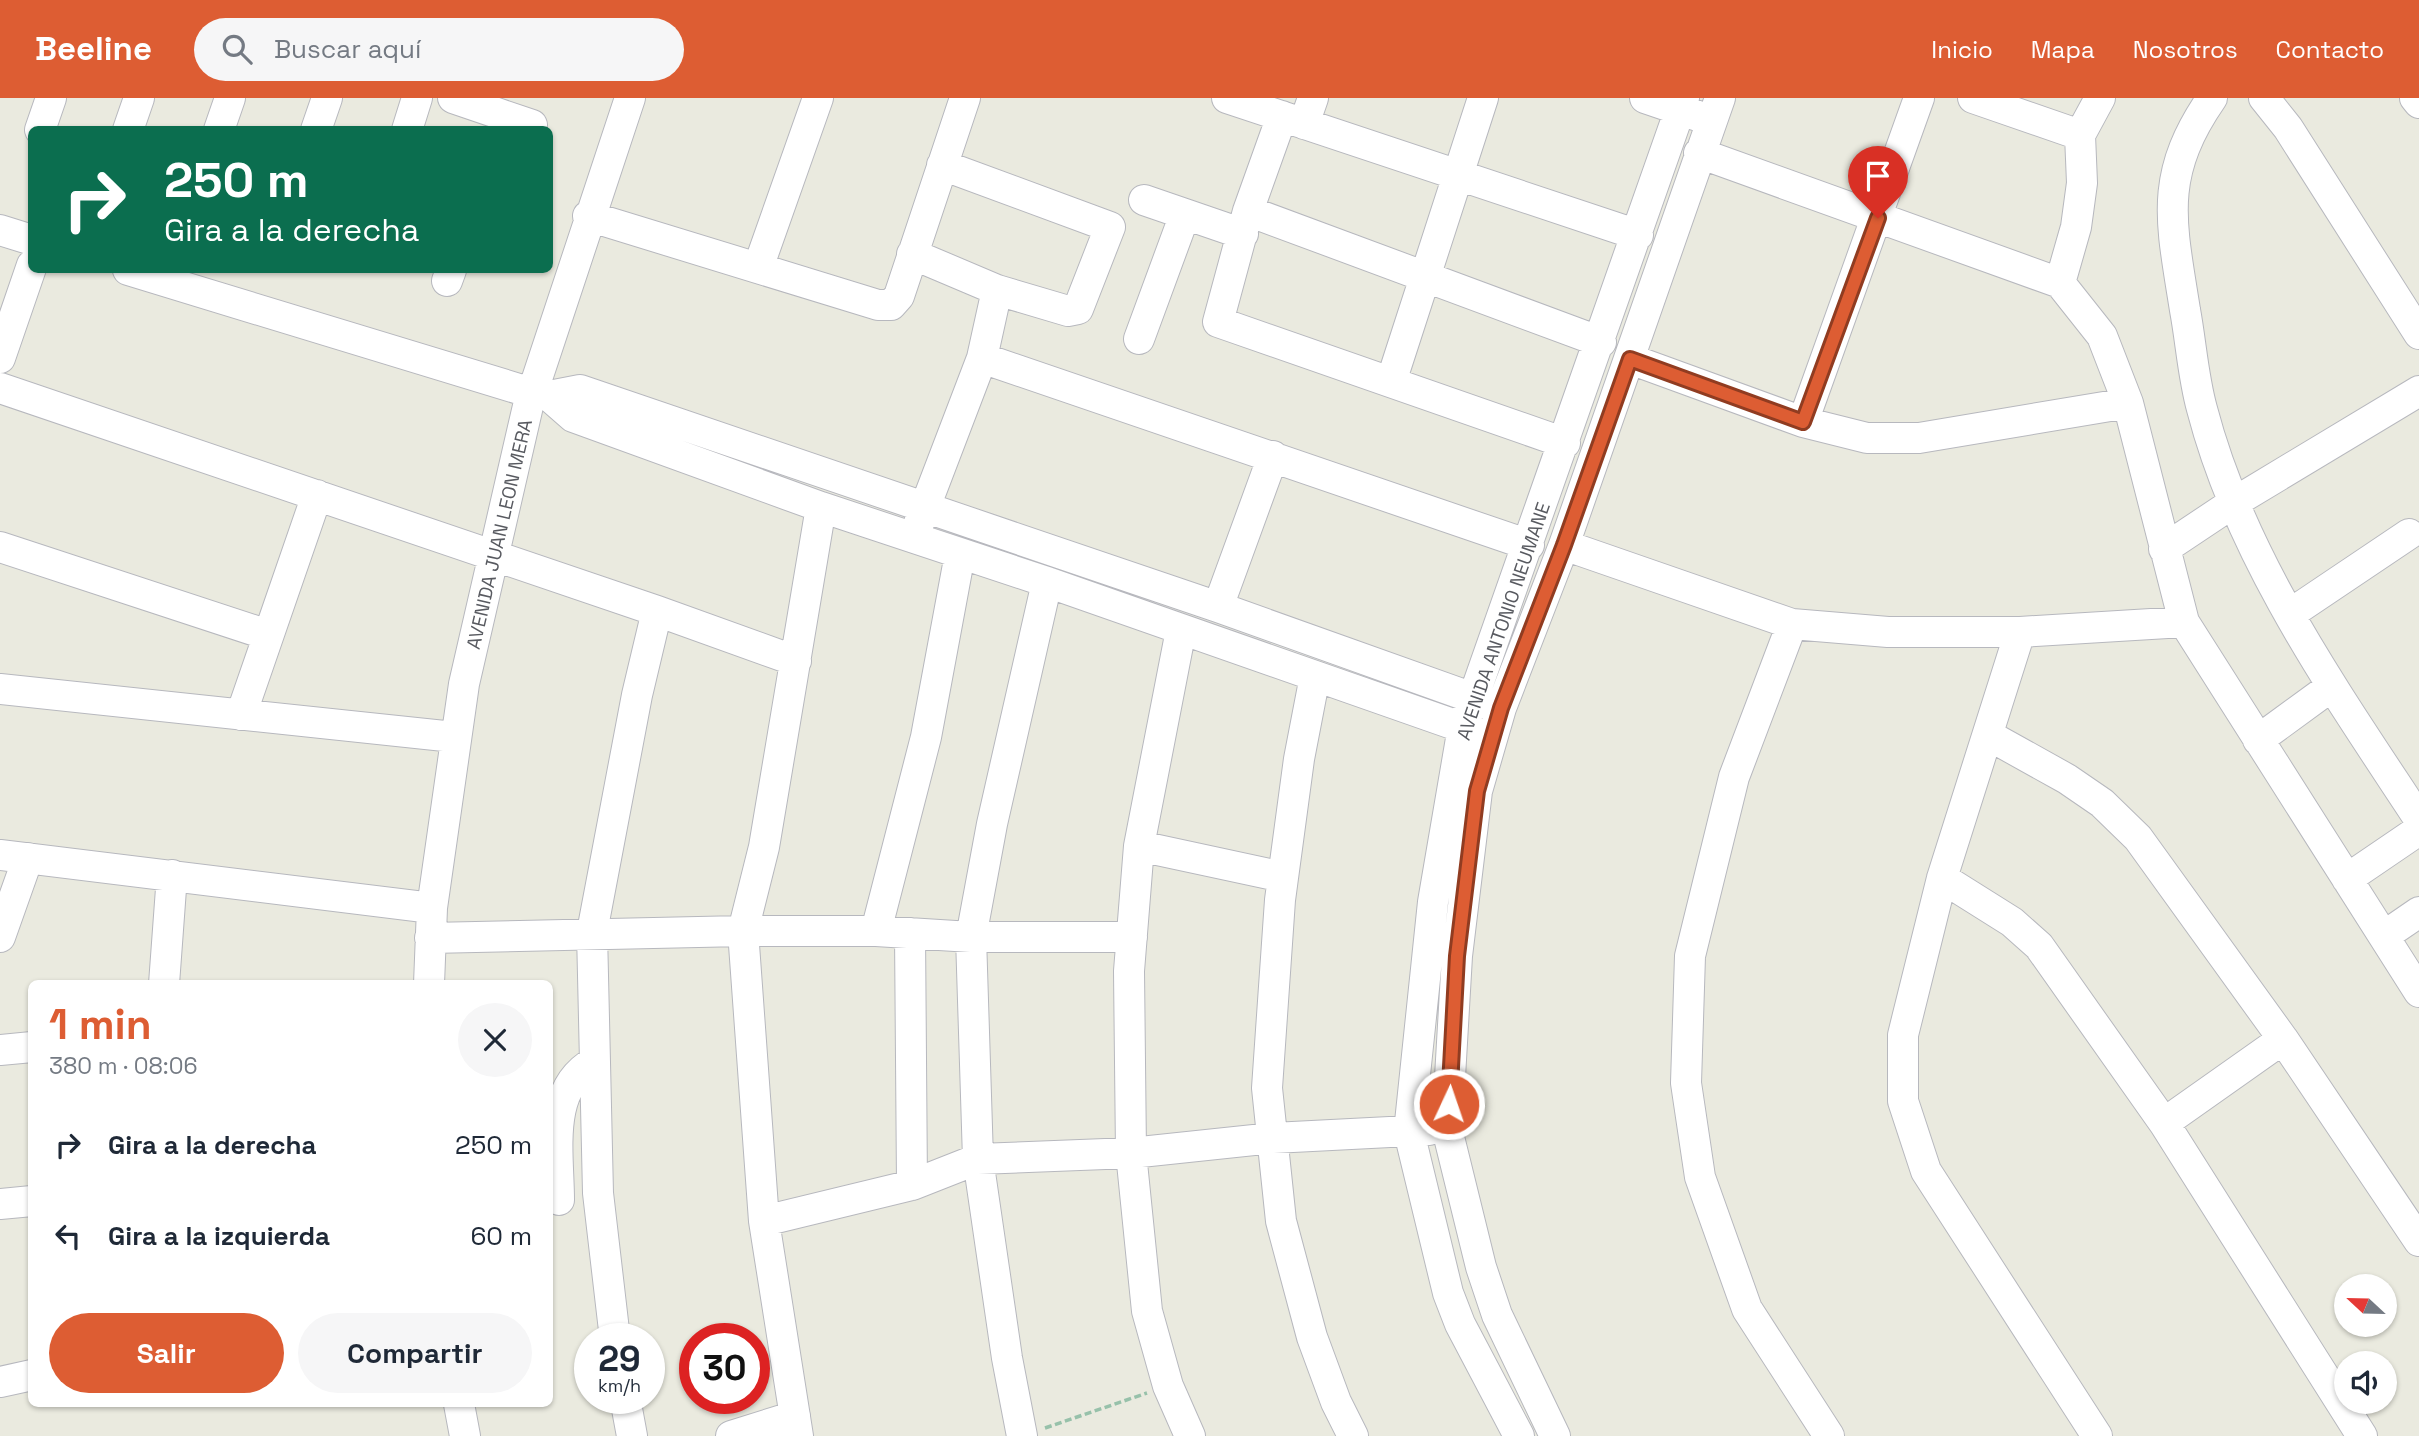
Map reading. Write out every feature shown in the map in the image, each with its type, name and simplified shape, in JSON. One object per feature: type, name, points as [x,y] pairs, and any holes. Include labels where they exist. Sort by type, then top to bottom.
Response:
[{"type":"street","points":[[41,126],[51,98]]},
{"type":"street","points":[[129,126],[139,98]]},
{"type":"street","points":[[220,126],[230,98]]},
{"type":"street","points":[[317,126],[327,98]]},
{"type":"street","points":[[408,126],[417,98]]},
{"type":"street","points":[[453,98],[532,125]]},
{"type":"street","name":"AVENIDA JUAN LEON MERA","points":[[429,980],[432,908],[454,737],[494,557],[588,216],[630,98]]},
{"type":"street","points":[[758,268],[818,98]]},
{"type":"street","points":[[588,216],[878,305],[891,305],[899,296],[964,98]]},
{"type":"street","points":[[1227,98],[1300,113],[1458,176],[1638,235]]},
{"type":"street","points":[[1391,382],[1483,98]]},
{"type":"street","points":[[1645,98],[1716,110]]},
{"type":"street","points":[[1803,422],[1919,98]]},
{"type":"street","points":[[1973,98],[2080,135]]},
{"type":"street","points":[[2060,282],[2076,227],[2082,183],[2080,135],[2100,98]]},
{"type":"street","points":[[2212,98],[2189,131],[2173,180],[2172,221],[2201,408],[2233,503],[2290,614],[2332,686],[2419,819]]},
{"type":"street","points":[[2264,98],[2288,128],[2419,334]]},
{"type":"street","points":[[2415,98],[2419,103]]},
{"type":"street","name":"AVENIDA ANTONIO NEUMANE","points":[[1519,1436],[1452,1303],[1409,1132],[1433,902],[1479,712],[1529,545],[1683,104]]},
{"type":"street","name":"AVENIDA ANTONIO NEUMANE","points":[[1479,712],[1564,545],[1716,110]]},
{"type":"street","points":[[1300,113],[1246,223],[1218,322],[1565,443]]},
{"type":"street","points":[[1699,153],[2060,282],[2102,336],[2128,403],[2184,622],[2419,992]]},
{"type":"street","points":[[912,254],[997,290],[1068,311],[1078,309],[1110,227],[942,164]]},
{"type":"street","points":[[1144,200],[1185,214],[1246,223],[1426,275],[1601,342]]},
{"type":"street","points":[[1139,338],[1185,214]]},
{"type":"street","points":[[0,230],[28,239]]},
{"type":"street","points":[[0,358],[29,273]]},
{"type":"street","points":[[138,273],[541,394],[573,417],[821,507],[1047,582],[1315,676],[1479,712]]},
{"type":"street","points":[[913,537],[982,358],[997,290]]},
{"type":"street","points":[[982,358],[1529,545]]},
{"type":"street","points":[[1630,359],[1803,422],[1867,438],[1919,438],[2128,403]]},
{"type":"street","points":[[0,388],[657,611],[796,661]]},
{"type":"street","points":[[541,394],[580,390],[925,506],[1218,607],[1479,712]]},
{"type":"street","points":[[2164,549],[2233,503],[2419,391]]},
{"type":"street","points":[[1218,607],[1273,456]]},
{"type":"street","points":[[241,715],[317,495]]},
{"type":"street","points":[[731,1436],[796,1426],[764,1221],[743,931],[764,847],[821,507]]},
{"type":"street","points":[[2290,614],[2416,537]]},
{"type":"street","points":[[1564,545],[1792,624],[1888,632],[2020,632],[2184,622]]},
{"type":"street","points":[[0,547],[268,635]]},
{"type":"street","points":[[876,931],[926,737],[960,554]]},
{"type":"street","points":[[1029,1434],[1007,1359],[978,1159],[971,937],[992,824],[1047,582]]},
{"type":"street","points":[[613,1323],[598,1193],[592,932],[637,695],[657,611]]},
{"type":"street","points":[[1792,624],[1734,777],[1689,956],[1686,1083],[1700,1177],[1746,1309],[1829,1436]]},
{"type":"street","points":[[1181,630],[1139,846],[1129,971],[1131,1153],[1147,1311],[1168,1386],[1190,1436]]},
{"type":"street","points":[[2020,632],[1942,878],[1903,1035],[1903,1101],[1926,1171],[2097,1436]]},
{"type":"street","points":[[1315,676],[1299,759],[1283,877],[1267,1088],[1281,1221],[1312,1337],[1336,1402],[1353,1436]]},
{"type":"street","points":[[2258,740],[2332,686]]},
{"type":"street","points":[[0,689],[454,737]]},
{"type":"street","name":"AVENIDA ANTONIO NEUMANE","points":[[1479,712],[1491,737],[1477,791],[1457,956],[1447,1129],[1481,1267],[1497,1315],[1555,1436]]},
{"type":"street","points":[[1988,735],[2093,797],[2138,838],[2283,1039],[2419,1241]]},
{"type":"street","points":[[2347,879],[2419,830]]},
{"type":"street","points":[[1139,846],[1283,877]]},
{"type":"street","points":[[0,937],[14,857],[432,908]]},
{"type":"street","points":[[164,980],[172,875]]},
{"type":"street","points":[[1942,878],[2012,922],[2039,946],[2164,1123],[2362,1436]]},
{"type":"street","points":[[2384,936],[2419,912]]},
{"type":"street","points":[[430,938],[592,932],[743,931],[876,931],[971,937],[1132,937]]},
{"type":"street","points":[[910,933],[912,1185]]},
{"type":"street","points":[[2164,1123],[2283,1039]]},
{"type":"street","points":[[0,1049],[28,1047]]},
{"type":"street","points":[[594,1062],[577,1072],[562,1101],[554,1201],[598,1193]]},
{"type":"street","points":[[764,1221],[912,1185],[978,1159],[1131,1153],[1273,1138],[1447,1129]]},
{"type":"street","points":[[0,1204],[28,1201]]},
{"type":"street","points":[[0,1382],[28,1376]]},
{"type":"street","points":[[460,1407],[465,1436]]},
{"type":"street","points":[[628,1414],[632,1436]]},
{"type":"path","points":[[1029,1434],[1168,1386]]},
{"type":"route","points":[[1449,1104],[1457,956],[1477,791],[1501,708],[1564,545],[1630,359],[1803,422],[1878,218]]}]
